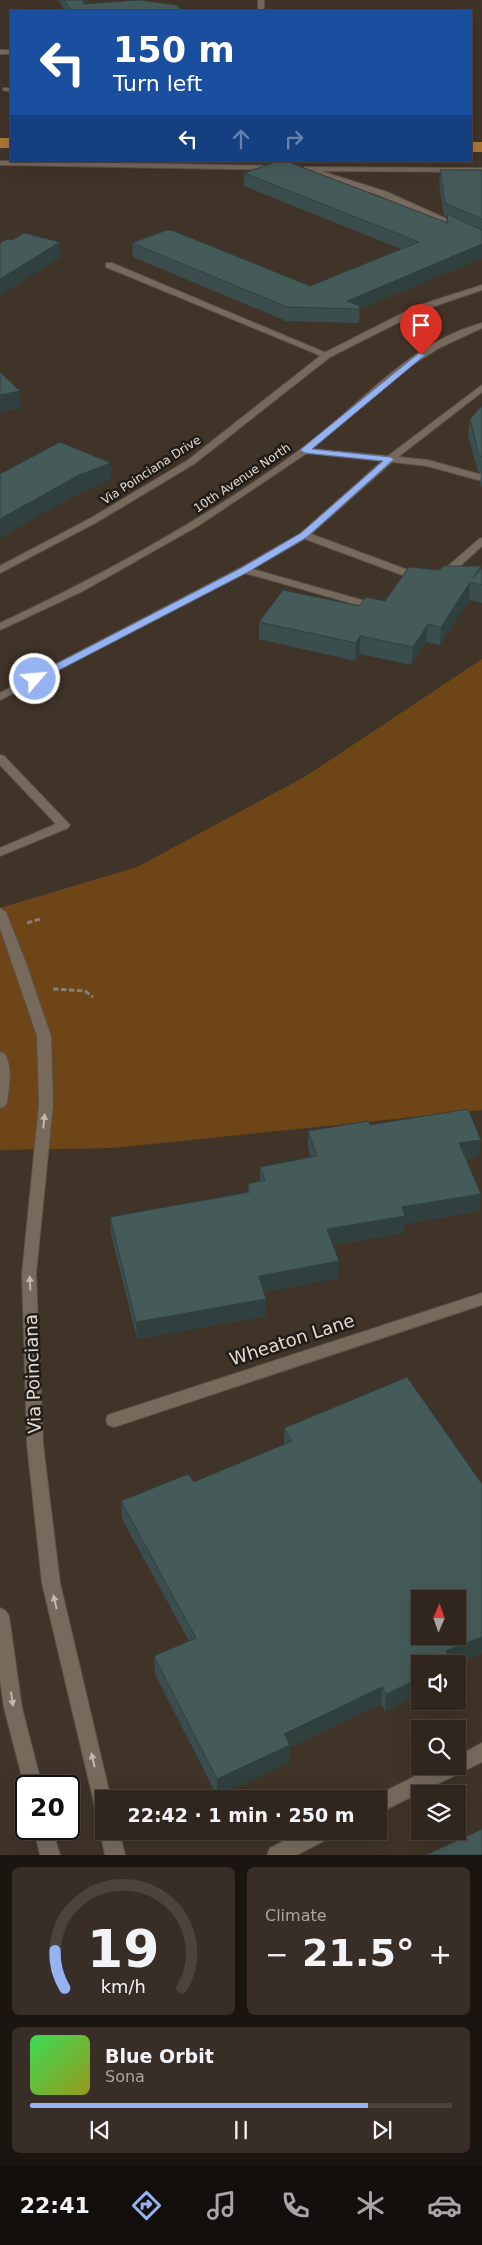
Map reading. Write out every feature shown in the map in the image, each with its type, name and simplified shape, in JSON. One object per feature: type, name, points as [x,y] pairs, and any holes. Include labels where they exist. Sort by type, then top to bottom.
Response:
[{"type":"street","points":[[0,164],[287,168]]},
{"type":"street","points":[[297,168],[482,170]]},
{"type":"street","points":[[306,169],[384,194],[475,235],[482,240]]},
{"type":"street","points":[[109,265],[327,355]]},
{"type":"street","name":"Via Poinciana Drive","points":[[0,570],[94,520],[191,462],[327,355],[420,308],[482,287]]},
{"type":"street","name":"10th Avenue North","points":[[0,627],[78,590],[200,522],[305,450],[421,355],[451,338],[482,325]]},
{"type":"street","points":[[0,697],[244,570],[304,535],[390,459],[482,388]]},
{"type":"street","points":[[305,450],[428,463],[482,478]]},
{"type":"street","points":[[304,535],[430,582],[482,541]]},
{"type":"street","points":[[244,570],[365,604]]},
{"type":"street","points":[[0,758],[64,825],[0,852]]},
{"type":"street","name":"Via Poinciana","points":[[0,912],[5,941],[44,1036],[46,1105],[29,1274],[35,1444],[51,1583],[100,1790]]},
{"type":"street","points":[[0,1057],[3,1076],[0,1103]]},
{"type":"street","name":"Wheaton Lane","points":[[114,1420],[482,1299]]},
{"type":"street","points":[[0,1616],[13,1708],[30,1775]]},
{"type":"street","points":[[466,1760],[482,1752]]},
{"type":"street","points":[[387,1800],[436,1775]]},
{"type":"street","points":[[46,1840],[50,1855]]},
{"type":"street","points":[[111,1840],[115,1855]]},
{"type":"street","points":[[276,1855],[306,1840]]},
{"type":"shaded area","points":[[482,659],[482,1110],[114,1148],[0,1150],[0,908],[137,867],[306,776]]},
{"type":"building","points":[[64,0],[84,0],[83,4],[139,0],[177,5],[181,10],[70,10]]},
{"type":"building","points":[[276,162],[289,162],[448,223],[447,214],[482,230],[482,244],[347,301],[360,306],[359,309],[287,307],[132,243],[167,230],[174,231],[310,286],[419,242],[244,173]]},
{"type":"building","points":[[440,170],[482,170],[482,220],[445,203]]},
{"type":"building","points":[[24,233],[60,242],[0,279],[0,243],[7,239],[12,240]]},
{"type":"building","points":[[0,372],[20,391],[0,395]]},
{"type":"building","points":[[482,406],[482,457],[479,455],[470,419]]},
{"type":"building","points":[[60,442],[111,463],[79,475],[0,519],[0,474]]},
{"type":"building","points":[[444,566],[481,566],[473,578],[482,568],[482,585],[470,582],[441,627],[428,624],[413,647],[360,636],[356,643],[259,622],[283,590],[359,606],[366,597],[385,601],[409,567],[439,570]]},
{"type":"building","points":[[468,1109],[481,1140],[459,1143],[481,1194],[402,1207],[405,1216],[327,1229],[339,1261],[259,1276],[266,1299],[136,1322],[110,1217],[250,1192],[248,1184],[265,1180],[260,1167],[317,1156],[308,1131],[368,1121],[370,1125]]},
{"type":"building","points":[[407,1377],[482,1484],[482,1637],[466,1643],[466,1590],[411,1590],[411,1645],[461,1645],[446,1651],[449,1655],[411,1655],[411,1682],[386,1694],[382,1687],[284,1734],[290,1745],[217,1779],[154,1656],[196,1638],[121,1501],[188,1474],[194,1482],[292,1441],[284,1428]]},
{"type":"building","points":[[482,1829],[482,1855],[426,1855],[458,1840],[466,1840],[466,1836]]},
{"type":"waterway","points":[[0,143],[10,143]]},
{"type":"waterway","points":[[472,147],[482,147]]},
{"type":"route","points":[[35,679],[244,570],[304,535],[390,459],[305,450],[421,355]]}]
